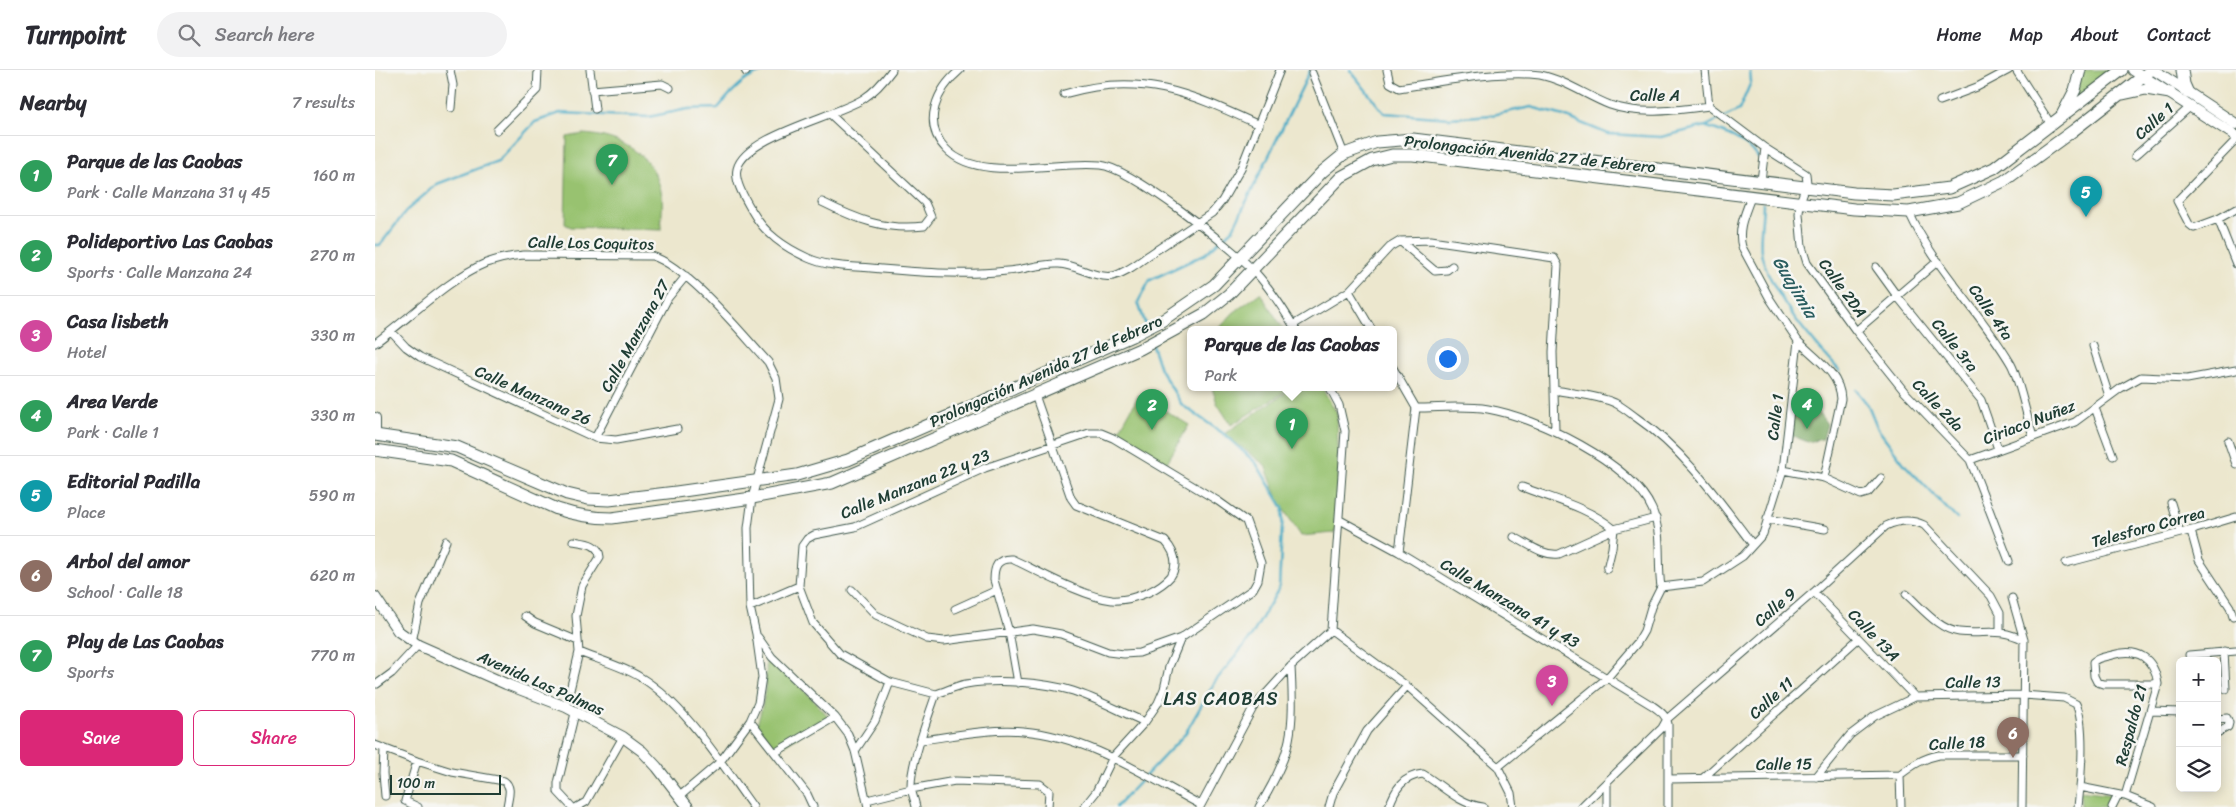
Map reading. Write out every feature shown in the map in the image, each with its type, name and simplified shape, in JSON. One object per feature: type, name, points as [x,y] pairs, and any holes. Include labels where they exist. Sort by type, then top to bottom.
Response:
[{"type":"main road","points":[[2056,123],[2075,90],[2080,70]]},
{"type":"main road","name":"Prolongación Avenida 27 de Febrero","points":[[375,433],[457,447],[567,494],[588,499],[609,500],[756,482],[797,475],[847,460],[1132,336],[1163,320],[1214,285],[1241,259],[1322,172],[1344,154],[1377,142],[1413,139],[1854,193],[1893,195],[1949,188],[1994,168],[2056,123],[2122,70]]},
{"type":"main road","points":[[2182,70],[2184,84],[2188,93]]},
{"type":"main road","name":"Prolongación Avenida 27 de Febrero","points":[[375,450],[451,461],[557,509],[589,517],[612,518],[752,498],[832,483],[1140,349],[1203,314],[1229,294],[1341,177],[1372,160],[1392,155],[1413,154],[1853,209],[1909,212],[1958,203],[2004,181],[2113,99],[2145,72]]},
{"type":"main road","points":[[2113,99],[2135,90],[2147,89],[2170,93]]},
{"type":"street","points":[[451,70],[453,85],[451,108]]},
{"type":"street","points":[[497,130],[537,90],[538,70]]},
{"type":"street","points":[[590,70],[595,109]]},
{"type":"street","points":[[892,70],[863,99],[778,134],[755,146],[742,158],[737,170],[738,181],[759,224],[775,241],[809,258],[833,265],[915,272],[1007,271],[1059,264],[1105,277],[1127,270],[1211,213],[1222,201],[1241,168],[1280,70]]},
{"type":"street","points":[[960,70],[949,79],[938,94],[933,113],[936,131],[946,149],[961,159],[979,166],[998,168],[1101,164],[1127,174],[1197,223],[1241,259],[1267,286],[1293,326]]},
{"type":"street","name":"Calle A","points":[[1387,70],[1390,83],[1399,88],[1524,72],[1572,87],[1610,105],[1625,109],[1640,111],[1709,106]]},
{"type":"street","points":[[1705,70],[1709,106],[1765,148],[1806,174],[1806,187],[1800,202]]},
{"type":"street","points":[[1940,101],[1977,88],[2009,70]]},
{"type":"street","points":[[2016,70],[2056,123]]},
{"type":"street","points":[[2145,72],[2188,93],[2236,124]]},
{"type":"street","points":[[2145,72],[2170,93],[2236,136]]},
{"type":"street","points":[[1312,73],[1344,154]]},
{"type":"street","points":[[592,90],[662,84],[670,88]]},
{"type":"street","points":[[1064,94],[1102,84],[1150,85],[1191,96],[1259,125]]},
{"type":"street","name":"Calle 1","points":[[2135,156],[2191,106]]},
{"type":"street","points":[[822,202],[856,219],[873,224],[924,226],[931,217],[925,204],[830,114]]},
{"type":"street","points":[[2236,140],[2177,201],[2192,228],[2218,219],[2236,209]]},
{"type":"street","points":[[1761,181],[1765,148]]},
{"type":"street","points":[[1751,197],[1741,228],[1740,238],[1742,247],[1769,299],[1798,341],[1831,372],[1840,388],[1841,399],[1824,478]]},
{"type":"street","name":"Calle 2DA","points":[[1800,202],[1799,214],[1802,248],[1807,264],[1856,331]]},
{"type":"street","name":"Calle 4ta","points":[[1909,212],[1938,262],[2012,365],[2033,437]]},
{"type":"street","points":[[2218,219],[2236,264]]},
{"type":"street","points":[[1296,326],[1349,291],[1390,247],[1400,241],[1431,240],[1553,258],[1558,266],[1553,352],[1555,430]]},
{"type":"street","points":[[1400,241],[1435,271],[1447,270],[1452,266]]},
{"type":"street","name":"Calle Los Coquitos","points":[[375,343],[454,282],[485,264],[508,257],[524,255],[652,256],[665,260],[686,276],[768,362],[776,378],[779,399],[752,498],[748,528],[750,607],[762,677],[758,703],[750,721],[720,762],[680,796]]},
{"type":"street","points":[[1856,331],[1938,262]]},
{"type":"street","name":"Calle 3ra","points":[[1876,267],[1981,400],[1987,413],[1997,449]]},
{"type":"street","name":"Calle Manzana 27","points":[[595,438],[668,298],[686,276]]},
{"type":"street","points":[[1349,291],[1370,326]]},
{"type":"street","name":"Calle Manzana 26","points":[[391,331],[406,347],[421,357],[595,438],[616,440],[677,428]]},
{"type":"street","name":"Calle 2da","points":[[1856,331],[1904,391],[1970,460],[2009,561]]},
{"type":"street","name":"Calle 1","points":[[1661,588],[1703,582],[1743,556],[1763,534],[1783,470],[1798,341]]},
{"type":"street","points":[[2093,346],[2109,396]]},
{"type":"street","name":"Ciriaco Nuñez","points":[[1970,460],[2075,422],[2109,396],[2141,377],[2187,379],[2236,370]]},
{"type":"street","points":[[1397,375],[1416,408],[1399,552]]},
{"type":"street","points":[[1555,390],[1603,399],[1617,404],[1654,430],[1678,452],[1717,496],[1753,545]]},
{"type":"street","points":[[921,740],[986,731],[1023,731],[1058,738],[1113,757],[1201,806],[1253,708],[1291,666],[1331,630],[1345,430],[1339,405],[1331,391]]},
{"type":"street","points":[[1018,683],[1009,632],[994,572],[998,562],[1005,558],[1012,559],[1096,596],[1113,600],[1134,598],[1158,587],[1171,575],[1175,563],[1173,550],[1165,541],[1076,505],[1052,446],[1035,396]]},
{"type":"street","points":[[1416,408],[1488,409],[1555,430],[1627,477],[1644,496],[1656,518],[1659,531],[1658,566],[1661,588],[1651,607],[1640,637],[1607,678],[1498,767]]},
{"type":"street","points":[[2095,408],[2113,456]]},
{"type":"street","points":[[375,418],[375,433]]},
{"type":"street","name":"Calle Manzana 22 y 23","points":[[799,586],[803,546],[807,539],[814,535],[855,527],[985,468],[1089,433],[1101,433],[1113,438],[1218,501],[1246,521],[1261,563],[1258,580],[1253,589],[1181,638],[1139,653],[1124,654],[1108,652],[1061,634],[1033,629],[944,641],[927,639],[875,615],[852,590]]},
{"type":"street","points":[[2228,441],[2236,464]]},
{"type":"street","points":[[1783,470],[1824,478],[1861,496],[1868,493],[1881,478]]},
{"type":"street","points":[[1521,487],[1584,510],[1601,518],[1614,529]]},
{"type":"street","points":[[2171,503],[2180,533]]},
{"type":"street","name":"Telesforo Correa","points":[[2066,563],[2191,531],[2236,517]]},
{"type":"street","points":[[1514,537],[1553,555],[1614,529],[1656,518]]},
{"type":"street","points":[[1767,519],[1825,529]]},
{"type":"street","name":"Calle Manzana 41 y 43","points":[[1340,520],[1399,552],[1653,706],[1667,718]]},
{"type":"street","name":"Calle 9","points":[[1581,807],[1662,728],[1667,718],[1814,592],[1886,526],[1894,522],[1914,520],[1923,525],[1993,600],[2000,613],[2000,631]]},
{"type":"street","points":[[1607,569],[1613,548],[1614,529]]},
{"type":"street","points":[[2191,531],[2199,560],[2230,607],[2233,617]]},
{"type":"street","points":[[377,684],[392,673],[415,643],[420,604],[446,541]]},
{"type":"street","points":[[572,807],[558,792],[558,783],[579,652],[576,616],[582,586],[599,556],[599,551],[595,546],[573,541]]},
{"type":"street","points":[[750,607],[799,586],[813,623],[839,654],[890,682],[936,694],[964,684],[1018,683],[1059,688],[1075,692],[1145,722]]},
{"type":"street","points":[[955,609],[997,590]]},
{"type":"street","name":"Calle 13A","points":[[1814,592],[1915,697]]},
{"type":"street","points":[[1906,594],[1942,626],[1950,630],[1958,632],[2000,631],[2011,633],[2024,640]]},
{"type":"street","name":"Avenida Las Palmas","points":[[375,597],[397,631],[415,643],[506,684],[570,710],[623,737],[642,751],[688,807]]},
{"type":"street","points":[[2012,598],[2024,640],[2025,696],[2022,807]]},
{"type":"street","points":[[525,616],[535,623],[578,641]]},
{"type":"street","points":[[1331,630],[1407,686],[1498,767],[1511,792],[1513,807]]},
{"type":"street","points":[[756,634],[773,657],[835,717],[848,734],[855,751],[867,804],[911,789],[955,782],[1040,784],[1049,791],[1048,807]]},
{"type":"street","points":[[1084,807],[1096,792],[1113,757],[1145,722],[1158,702],[1181,638]]},
{"type":"street","name":"Calle 11","points":[[1703,778],[1858,639]]},
{"type":"street","points":[[2224,651],[2226,689]]},
{"type":"street","points":[[2189,655],[2236,651]]},
{"type":"street","points":[[579,652],[639,677],[662,692],[713,749],[720,762],[753,807]]},
{"type":"street","name":"Respaldo 21","points":[[2112,807],[2122,795],[2151,711],[2158,684],[2157,674],[2146,658],[2139,654],[2123,652],[2097,659],[2093,662],[2094,676],[2097,682],[2103,684],[2158,684]]},
{"type":"street","points":[[1259,807],[1275,781],[1289,739],[1292,698],[1291,666]]},
{"type":"street","points":[[855,751],[875,721],[890,682]]},
{"type":"street","points":[[1329,807],[1333,793],[1367,731],[1407,686]]},
{"type":"street","points":[[916,807],[911,789],[921,740],[936,694]]},
{"type":"street","name":"Calle 13","points":[[1816,777],[1850,736],[1875,716],[1915,697],[2025,696],[2064,698],[2076,704],[2081,718],[2078,807]]},
{"type":"street","points":[[2151,711],[2176,712]]},
{"type":"street","points":[[776,752],[835,717]]},
{"type":"street","points":[[1667,718],[1668,807]]},
{"type":"street","points":[[2221,719],[2227,718],[2229,723],[2228,727],[2221,731]]},
{"type":"street","points":[[750,721],[807,794],[813,807]]},
{"type":"street","points":[[577,807],[586,802],[623,737]]},
{"type":"street","points":[[375,745],[452,772],[504,781],[510,790],[507,807]]},
{"type":"street","points":[[385,750],[385,796]]},
{"type":"street","name":"Calle 18","points":[[1900,775],[1916,762],[1926,757],[1939,755],[2023,755]]},
{"type":"street","points":[[417,761],[405,801],[418,807]]},
{"type":"street","points":[[1389,807],[1403,780],[1411,775],[1423,774],[1455,798],[1471,806],[1483,807]]},
{"type":"street","points":[[1900,775],[1901,807]]},
{"type":"street","name":"Calle 15","points":[[1669,779],[1900,775]]},
{"type":"street","points":[[1607,782],[1607,807]]},
{"type":"street","points":[[2080,787],[2122,795],[2153,807]]},
{"type":"green space","points":[[2082,70],[2115,70],[2069,107]]},
{"type":"green space","points":[[583,134],[609,138],[621,143],[632,149],[651,166],[657,178],[662,196],[661,230],[571,227],[565,224],[567,137]]},
{"type":"green space","points":[[1260,293],[1281,326],[1222,326],[1233,313]]},
{"type":"green space","points":[[1213,391],[1286,391],[1231,425],[1217,403]]},
{"type":"green space","points":[[1288,391],[1324,391],[1337,413],[1340,520],[1334,533],[1301,536],[1280,504],[1265,465],[1224,434]]},
{"type":"green space","points":[[1139,395],[1189,425],[1166,464],[1116,436]]},
{"type":"green space","points":[[1809,407],[1819,413],[1827,424],[1823,439],[1808,442],[1788,434],[1790,412]]},
{"type":"green space","points":[[766,657],[805,691],[829,717],[776,750],[757,724],[765,691]]},
{"type":"green space","points":[[2080,791],[2112,795],[2107,807],[2081,807]]},
{"type":"waterway","points":[[375,245],[380,245],[407,210],[437,184],[498,161],[535,122],[560,113],[648,117],[688,109],[718,108],[747,79],[771,70]]},
{"type":"waterway","points":[[1350,70],[1384,113],[1450,118],[1492,115],[1531,107],[1564,116],[1608,134],[1661,137],[1706,126],[1739,110],[1751,82],[1750,70]]},
{"type":"waterway","points":[[1146,326],[1138,302],[1150,280],[1205,254],[1233,229],[1310,71]]},
{"type":"waterway","name":"Guajimia","points":[[1707,127],[1741,142],[1758,157]]},
{"type":"waterway","name":"Guajimia","points":[[1763,203],[1761,252],[1768,273],[1795,318],[1840,371]]},
{"type":"waterway","points":[[1116,807],[1185,734],[1214,683],[1251,637],[1279,588],[1283,508],[1256,463],[1224,434],[1182,405],[1160,369],[1152,345]]},
{"type":"waterway","name":"Guajimia","points":[[1856,390],[1868,405],[1878,429],[1905,465],[1957,519]]},
{"type":"place","name":"Play de Las Caobas","points":[[612,185]]},
{"type":"place","name":"Editorial Padilla","points":[[2086,217]]},
{"type":"place","name":"Area Verde","points":[[1807,429]]},
{"type":"place","name":"Polideportivo Las Caobas","points":[[1152,430]]},
{"type":"place","name":"Parque de las Caobas","points":[[1292,449]]},
{"type":"place","name":"Casa lisbeth","points":[[1552,706]]},
{"type":"place","name":"Arbol del amor","points":[[2013,758]]},
{"type":"district","name":"LAS CAOBAS","points":[[1221,699]]}]
